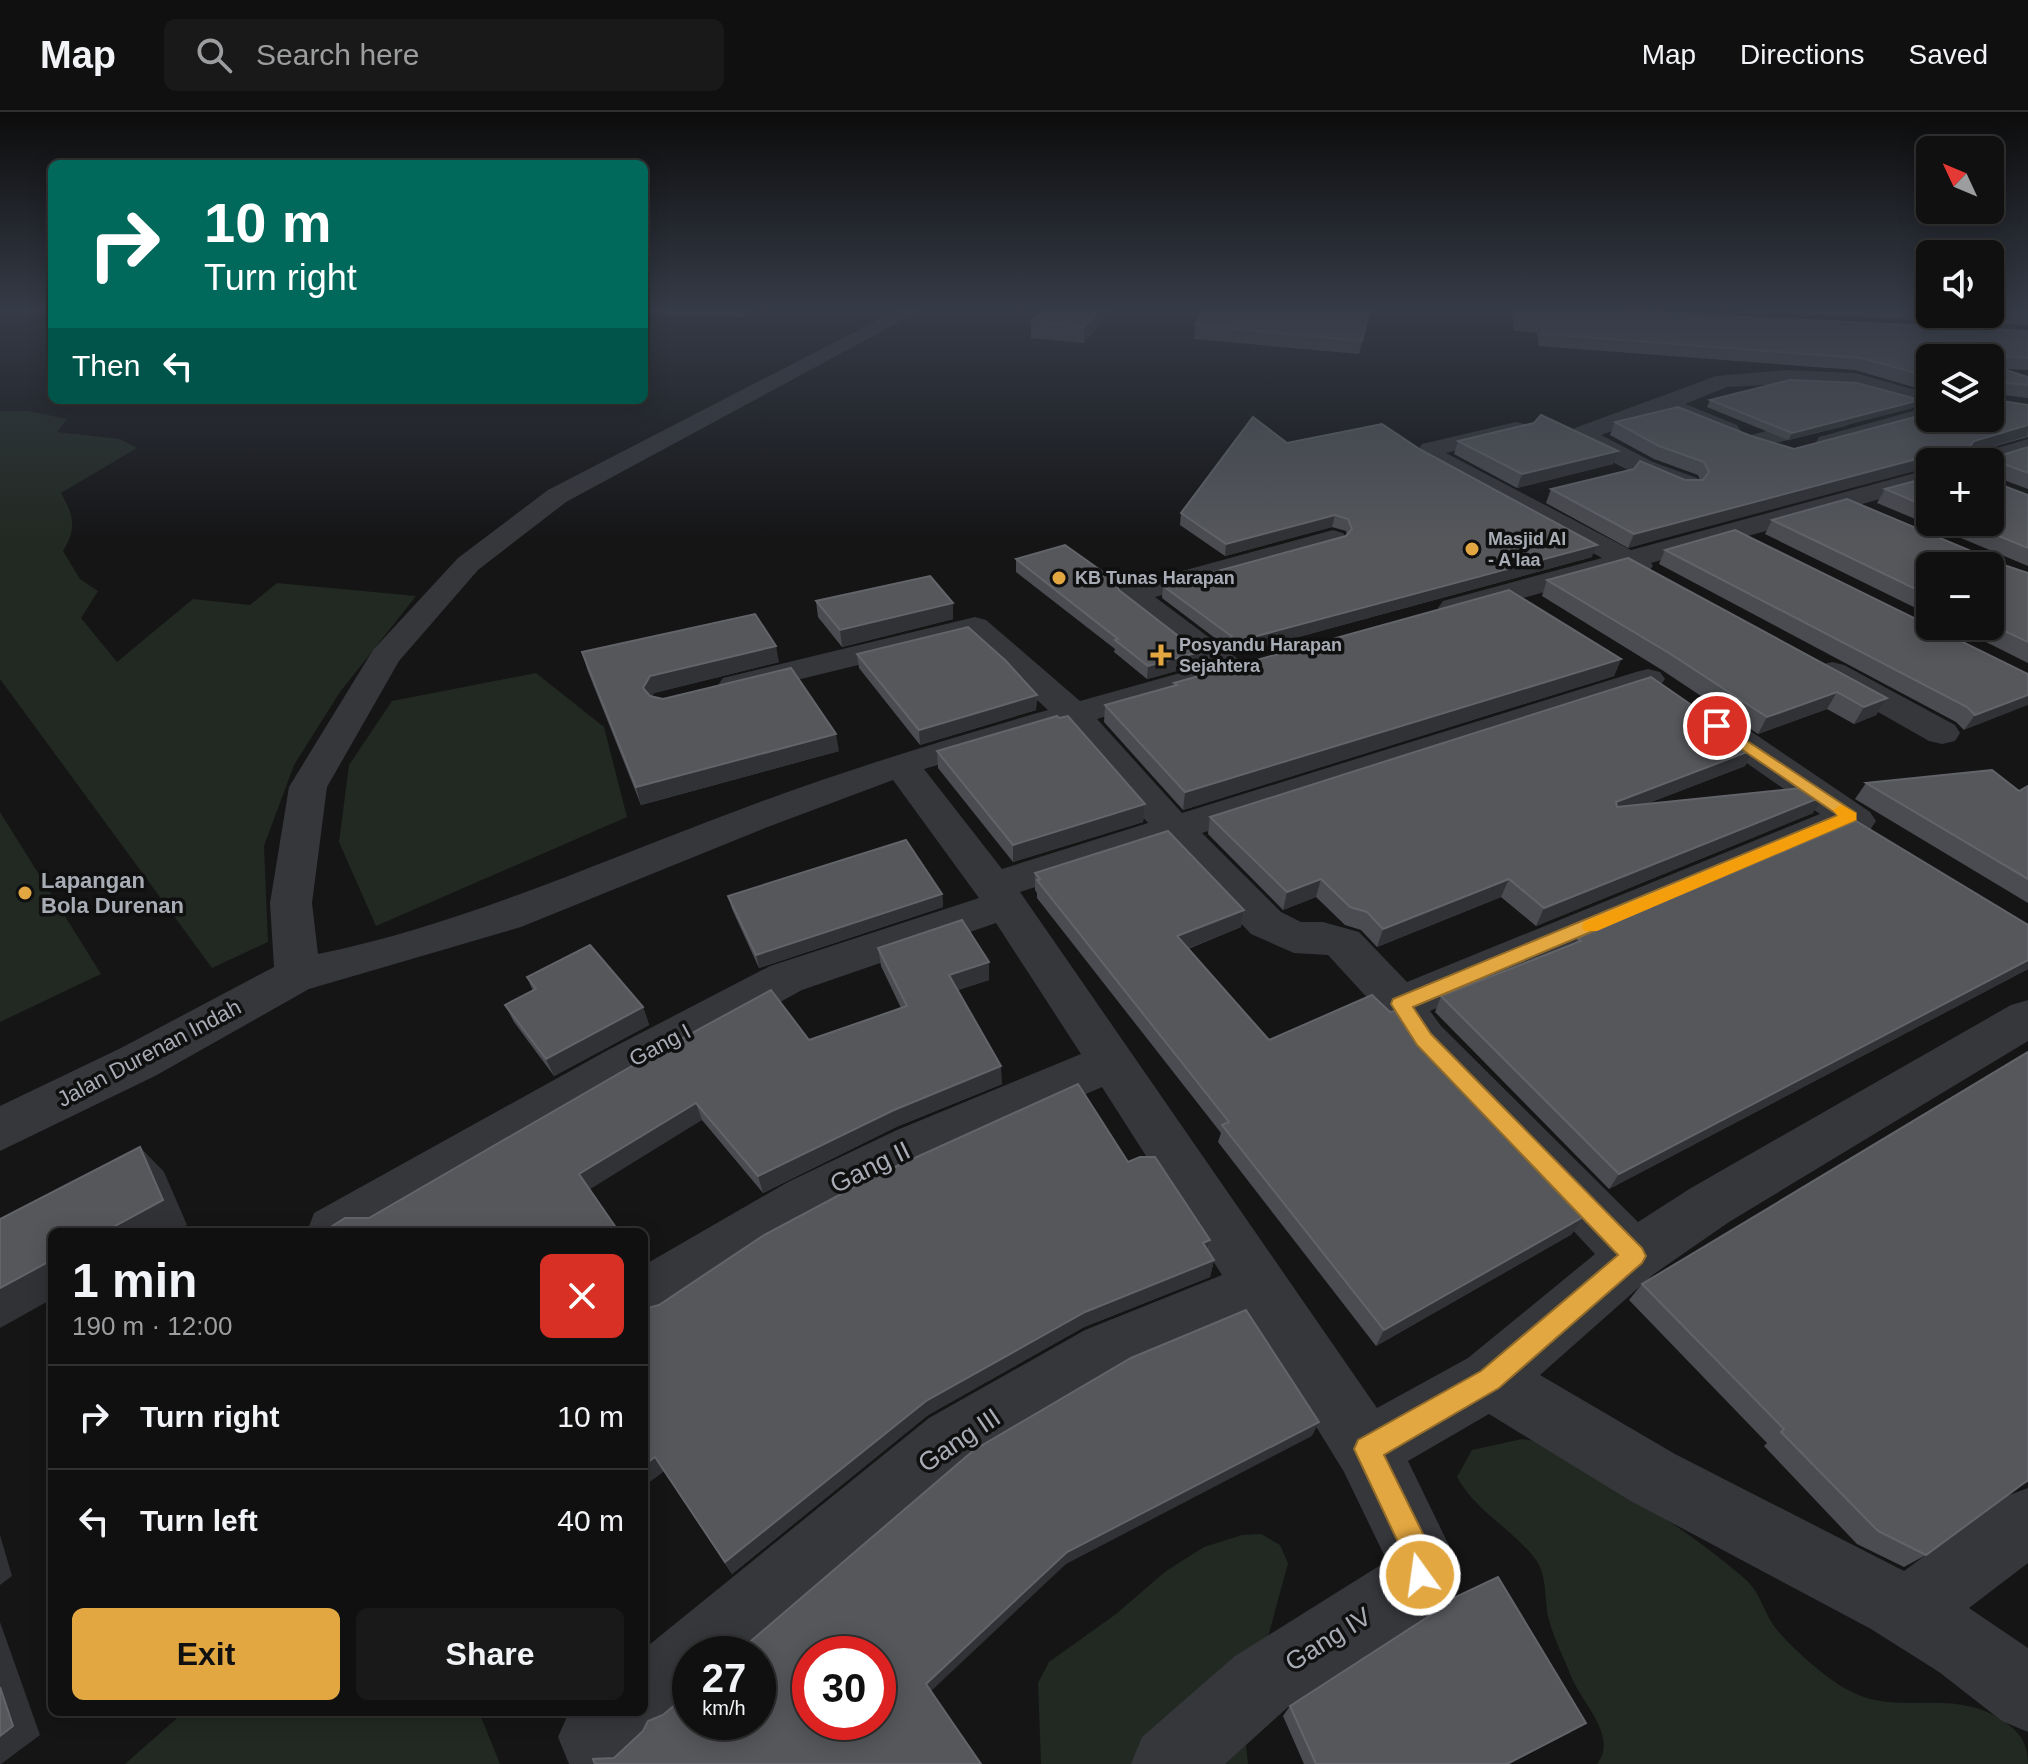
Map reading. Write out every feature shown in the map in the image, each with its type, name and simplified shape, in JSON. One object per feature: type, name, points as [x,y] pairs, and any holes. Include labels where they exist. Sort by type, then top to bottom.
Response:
[{"type":"street","points":[[297,975],[291,903],[308,787],[385,657],[468,564],[513,527],[557,496],[766,386]]},
{"type":"street","points":[[1688,484],[1644,467],[1584,436],[1584,433],[1711,386]]},
{"type":"street","points":[[1877,386],[1916,397]]},
{"type":"street","points":[[1664,404],[1766,445],[1808,448],[1916,417]]},
{"type":"street","points":[[1766,445],[1880,410],[1916,404]]},
{"type":"street","points":[[1520,428],[1449,443],[1431,449],[1429,454],[1668,582]]},
{"type":"street","points":[[2004,453],[2028,446]]},
{"type":"street","points":[[1417,617],[1511,594],[1729,530],[1916,481]]},
{"type":"street","points":[[1514,500],[1559,489]]},
{"type":"street","points":[[1845,502],[1887,520]]},
{"type":"street","points":[[1729,530],[1772,551]]},
{"type":"street","name":"Jalan Durenan Indah","points":[[0,1130],[138,1062],[297,975],[340,966],[506,916],[751,819],[901,764],[1244,665],[1131,594],[1333,539]]},
{"type":"street","points":[[1511,594],[1548,617]]},
{"type":"street","points":[[712,691],[975,627],[1074,715],[1174,828],[1266,923],[1294,937],[1323,938],[1351,948],[1400,1004],[1424,1039],[1634,1256]]},
{"type":"street","points":[[1400,1004],[1866,827],[1611,655]]},
{"type":"street","points":[[1805,658],[1942,733]]},
{"type":"street","name":"Gang I","points":[[338,1228],[611,1072],[786,978],[1174,828],[1648,679]]},
{"type":"street","name":"Gang IV","points":[[901,764],[999,895],[1262,1286],[1367,1449],[1422,1560],[1420,1575],[1406,1591],[1261,1682],[1169,1764]]},
{"type":"street","points":[[1367,1449],[1490,1379],[1634,1256],[1710,1205],[2028,1018]]},
{"type":"street","name":"Gang II","points":[[648,1296],[807,1199],[915,1145],[1111,1062]]},
{"type":"street","name":"Gang III","points":[[717,1636],[951,1440],[1106,1350],[1262,1286]]},
{"type":"street","points":[[1490,1379],[1573,1434],[1652,1479],[1909,1611],[2002,1673],[2028,1695]]},
{"type":"street","points":[[1909,1611],[2028,1521]]},
{"type":"street","points":[[648,1693],[672,1673]]},
{"type":"shaded area","points":[[0,411],[28,411],[67,419],[57,432],[120,439],[137,448],[61,493],[72,522],[63,551],[80,579],[98,591],[81,618],[117,662],[193,599],[250,605],[277,583],[416,596],[340,692],[294,765],[264,846],[268,942],[212,968],[0,679]]},
{"type":"shaded area","points":[[536,673],[604,727],[627,817],[376,926],[339,842],[349,765],[392,701]]},
{"type":"shaded area","name":"Lapangan Bola Durenan","points":[[0,812],[101,974],[0,1022]]},
{"type":"shaded area","points":[[1522,1439],[1541,1442],[1645,1506],[1720,1558],[1749,1583],[1772,1623],[1787,1641],[1841,1686],[1868,1698],[1887,1702],[1944,1703],[1983,1710],[2014,1729],[2025,1744],[2028,1764],[1597,1764],[1603,1754],[1601,1731],[1576,1686],[1554,1634],[1538,1563],[1473,1499],[1457,1477],[1472,1450]]},
{"type":"shaded area","points":[[1261,1534],[1280,1545],[1288,1563],[1244,1726],[1248,1764],[1041,1764],[1038,1683],[1049,1662],[1116,1614],[1166,1571],[1204,1547],[1242,1535]]},
{"type":"shaded area","points":[[179,1716],[481,1716],[500,1764],[125,1764]]},
{"type":"building","points":[[1766,386],[1868,386],[1916,399],[1916,401],[1792,433],[1710,400]]},
{"type":"building","points":[[2004,401],[2028,405],[2028,425],[1974,441],[1969,448],[1916,448],[1916,459],[1634,534],[1551,489],[1634,469],[1640,461],[1685,480],[1703,480],[1709,472],[1704,462],[1659,446],[1615,422],[1678,407],[1751,436],[1794,449],[1916,417],[1916,432],[2004,432]]},
{"type":"building","points":[[1541,415],[1618,451],[1522,474],[1458,441],[1534,423]]},
{"type":"building","points":[[1253,417],[1287,443],[1382,424],[1421,450],[1597,545],[1238,641],[1163,586],[1346,536],[1352,529],[1348,519],[1335,515],[1226,544],[1181,513]]},
{"type":"building","points":[[2028,447],[2028,473],[2004,464],[2004,454]]},
{"type":"building","points":[[1916,481],[1916,502],[1885,489]]},
{"type":"building","points":[[2004,486],[2028,495],[2028,548],[1999,536],[2004,536]]},
{"type":"building","points":[[1847,499],[1916,528],[1916,536],[1935,536],[1973,552],[1916,552],[1916,589],[1772,520]]},
{"type":"building","points":[[1735,530],[1916,619],[1916,640],[1959,640],[2028,674],[2028,695],[1975,715],[1967,707],[1665,550]]},
{"type":"building","points":[[1065,545],[1114,580],[1119,590],[1199,652],[1148,666],[1016,559]]},
{"type":"building","points":[[1628,558],[1887,698],[1864,707],[1837,692],[1767,717],[1669,653],[1547,580]]},
{"type":"building","points":[[2004,565],[2028,573],[2028,642],[2004,631]]},
{"type":"building","points":[[930,576],[953,603],[840,630],[816,601]]},
{"type":"building","points":[[1509,590],[1621,659],[1185,792],[1105,705],[1177,685],[1174,683]]},
{"type":"building","points":[[755,614],[776,646],[650,676],[643,688],[650,696],[663,699],[791,668],[836,734],[636,787],[582,652]]},
{"type":"building","points":[[968,627],[1006,661],[1037,695],[919,730],[857,654]]},
{"type":"building","points":[[1651,677],[1755,749],[1616,802],[1617,807],[1811,787],[1824,796],[1544,908],[1509,879],[1383,929],[1367,912],[1350,907],[1321,879],[1287,892],[1210,817]]},
{"type":"building","points":[[1057,716],[1068,716],[1145,804],[1013,845],[937,751]]},
{"type":"building","points":[[1992,770],[2019,791],[2028,786],[2028,879],[1866,783]]},
{"type":"building","points":[[1856,821],[2028,925],[2028,960],[1619,1174],[1441,996],[1581,941],[1578,938]]},
{"type":"building","points":[[1168,831],[1244,910],[1177,936],[1269,1040],[1372,995],[1390,1012],[1395,1011],[1412,1036],[1583,1217],[1384,1330],[1222,1125],[1229,1122],[1037,880],[1040,879],[1035,873]]},
{"type":"building","points":[[906,840],[942,894],[756,955],[728,896]]},
{"type":"building","points":[[962,920],[989,962],[949,975],[1001,1066],[894,1110],[758,1176],[696,1103],[579,1174],[616,1228],[329,1228],[345,1218],[369,1218],[637,1063],[771,990],[809,1040],[907,1006],[878,948]]},
{"type":"building","points":[[590,945],[643,1007],[546,1059],[505,1005],[536,989],[527,977]]},
{"type":"building","points":[[2028,1052],[2028,1480],[1926,1555],[1878,1531],[1781,1432],[1784,1429],[1642,1284]]},
{"type":"building","points":[[1078,1084],[1128,1162],[1140,1157],[1155,1157],[1210,1240],[1203,1243],[1214,1260],[1085,1312],[926,1401],[725,1562],[655,1457],[648,1462],[648,1308],[659,1305],[764,1235],[875,1176]]},
{"type":"building","points":[[140,1147],[163,1200],[111,1228],[48,1228],[48,1262],[0,1288],[0,1219]]},
{"type":"building","points":[[1246,1310],[1319,1422],[1067,1552],[926,1684],[981,1764],[595,1764],[593,1759],[614,1758],[643,1731],[648,1721],[672,1707],[672,1740],[776,1740],[776,1636],[757,1636],[974,1450],[1131,1358]]},
{"type":"building","points":[[1498,1577],[1586,1723],[1507,1764],[1316,1764],[1290,1706],[1443,1607],[1449,1600]]},
{"type":"building","points":[[0,1687],[13,1726],[0,1736]]},
{"type":"slow traffic","points":[[1591,927],[1850,816],[1841,810]]},
{"type":"place","name":"Masjid Al - A'laa","points":[[1472,549]]},
{"type":"place","name":"KB Tunas Harapan","points":[[1059,578]]},
{"type":"place","name":"Posyandu Harapan Sejahtera","points":[[1161,655]]},
{"type":"place","name":"Lapangan Bola Durenan","points":[[25,893]]},
{"type":"route","points":[[1420,1575],[1422,1560],[1367,1449],[1490,1379],[1634,1256],[1424,1039],[1400,1004],[1434,993],[1850,816],[1717,726]]}]
